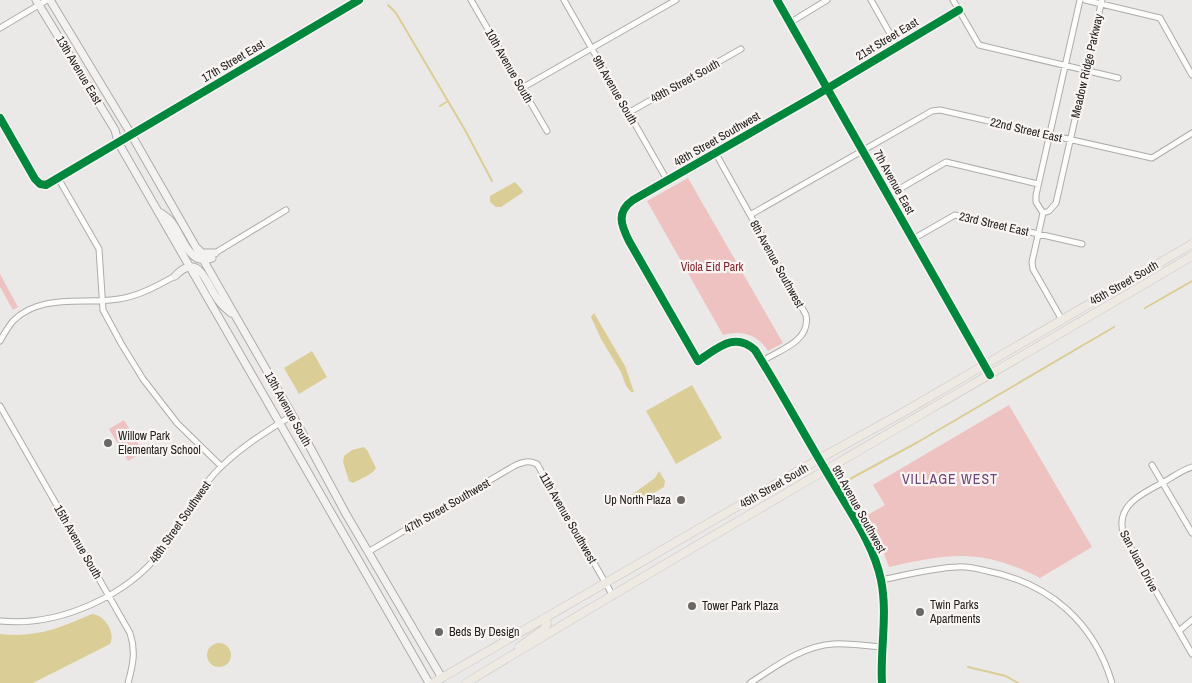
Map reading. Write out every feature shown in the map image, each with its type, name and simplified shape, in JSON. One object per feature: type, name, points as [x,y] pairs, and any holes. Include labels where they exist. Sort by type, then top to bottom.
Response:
[{"type":"main road","name":"13th Avenue East","points":[[48,0],[131,134]]},
{"type":"main road","name":"13th Avenue East","points":[[38,2],[115,130],[118,142]]},
{"type":"main road","name":"13th Avenue South","points":[[131,134],[368,552],[444,680]]},
{"type":"main road","points":[[118,142],[157,209],[172,222],[193,256],[203,260],[214,256]]},
{"type":"main road","name":"13th Avenue South","points":[[157,209],[187,267],[198,281],[429,683]]},
{"type":"main road","name":"45th Street South","points":[[433,683],[444,680],[605,583],[1192,244]]},
{"type":"main road","points":[[195,246],[202,253],[214,256]]},
{"type":"main road","points":[[211,275],[210,268],[214,256]]},
{"type":"main road","name":"45th Street South","points":[[466,683],[719,532],[1192,256]]},
{"type":"main road","points":[[175,276],[187,267],[194,268],[203,274],[219,301],[237,320]]},
{"type":"main road","points":[[175,276],[189,275],[198,281]]},
{"type":"main road","points":[[719,532],[718,527],[724,518],[750,504],[769,488]]},
{"type":"main road","points":[[325,501],[333,508],[358,549],[362,553],[368,552]]},
{"type":"main road","points":[[663,566],[673,556],[711,531],[714,527],[713,521]]},
{"type":"main road","points":[[553,632],[550,626],[552,621],[576,604],[580,598]]},
{"type":"main road","points":[[496,665],[514,650],[540,633],[546,624],[545,618]]},
{"type":"street","points":[[0,28],[38,2],[48,0]]},
{"type":"street","name":"17th Street East","points":[[58,178],[359,0]]},
{"type":"street","name":"10th Avenue South","points":[[471,0],[547,131]]},
{"type":"street","name":"9th Avenue South","points":[[564,0],[667,180]]},
{"type":"street","points":[[522,88],[676,0]]},
{"type":"street","name":"7th Avenue East","points":[[777,0],[889,194],[990,375]]},
{"type":"street","points":[[791,22],[827,0]]},
{"type":"street","points":[[872,0],[897,46]]},
{"type":"street","points":[[953,0],[979,45],[1118,78]]},
{"type":"street","name":"Meadow Ridge Parkway","points":[[1062,320],[1033,269],[1032,262],[1043,213],[1036,202],[1038,184],[1080,0]]},
{"type":"street","points":[[1085,0],[1102,2],[1160,18],[1192,75]]},
{"type":"street","name":"Meadow Ridge Parkway","points":[[1043,213],[1049,211],[1056,202],[1102,2]]},
{"type":"street","name":"21st Street East","points":[[828,88],[959,10]]},
{"type":"street","name":"49th Street South","points":[[628,113],[741,49]]},
{"type":"street","name":"48th Street Southwest","points":[[762,361],[748,344],[733,341],[724,344],[698,361],[622,227],[620,220],[628,203],[828,88]]},
{"type":"street","name":"22nd Street East","points":[[750,216],[932,111],[940,110],[1152,158],[1192,133]]},
{"type":"street","points":[[0,118],[35,179],[40,184],[46,185],[58,178],[99,249],[103,310],[143,379],[177,423],[221,466]]},
{"type":"street","name":"8th Avenue Southwest","points":[[715,152],[801,305],[807,321],[801,336],[793,343],[762,361]]},
{"type":"street","points":[[889,194],[946,162],[1038,184]]},
{"type":"street","points":[[214,256],[286,210]]},
{"type":"street","name":"23rd Street East","points":[[913,239],[955,215],[1082,244]]},
{"type":"street","points":[[0,341],[11,322],[33,308],[56,301],[103,301],[135,295],[175,276]]},
{"type":"street","name":"9th Avenue Southwest","points":[[762,361],[873,554],[884,598],[882,683]]},
{"type":"street","name":"15th Avenue South","points":[[0,406],[130,633],[134,657],[128,683]]},
{"type":"street","name":"48th Street Southwest","points":[[0,621],[44,619],[109,597],[137,577],[158,556],[206,483],[221,466],[245,446],[292,415]]},
{"type":"street","name":"47th Street Southwest","points":[[368,552],[514,466],[526,461]]},
{"type":"street","name":"11th Avenue Southwest","points":[[526,461],[537,464],[612,596]]},
{"type":"street","points":[[1152,465],[1192,533]]},
{"type":"street","name":"San Juan Drive","points":[[1192,467],[1136,497],[1128,506],[1120,526],[1192,654]]},
{"type":"street","points":[[881,580],[959,567],[1000,573],[1029,582],[1078,620],[1100,655],[1112,683]]},
{"type":"street","points":[[1178,631],[1192,620]]},
{"type":"street","points":[[751,683],[798,654],[814,648],[832,644],[883,647]]},
{"type":"green space","name":"Viola Eid Park","points":[[688,178],[783,343],[768,351],[754,337],[743,333],[723,335],[647,201]]},
{"type":"green space","points":[[0,274],[18,307],[13,310],[0,287]]},
{"type":"green space","points":[[1009,405],[1092,547],[1040,578],[1001,562],[966,556],[948,556],[889,567],[883,551],[864,517],[885,505],[873,485]]},
{"type":"green space","points":[[124,420],[143,452],[128,461],[109,429]]},
{"type":"shaded area","points":[[515,182],[523,191],[522,193],[501,207],[496,207],[490,202],[490,196]]},
{"type":"shaded area","points":[[594,313],[625,366],[634,392],[631,392],[626,386],[621,372],[601,339],[591,317]]},
{"type":"shaded area","points":[[312,351],[327,377],[299,394],[284,368]]},
{"type":"shaded area","points":[[692,385],[722,438],[676,464],[646,411]]},
{"type":"shaded area","points":[[364,447],[376,468],[369,475],[353,483],[349,481],[343,462],[344,456],[352,450]]},
{"type":"shaded area","points":[[659,471],[665,481],[664,487],[635,504],[630,504],[628,500],[630,496],[655,478]]},
{"type":"shaded area","points":[[92,614],[97,615],[108,625],[112,635],[110,644],[33,683],[0,683],[0,634],[25,635],[48,631]]},
{"type":"shaded area","points":[[219,643],[228,646],[231,655],[228,664],[219,667],[210,664],[207,655],[210,646]]},
{"type":"waterway","points":[[388,5],[396,13],[465,130],[492,181]]},
{"type":"waterway","points":[[440,106],[448,101]]},
{"type":"waterway","points":[[1145,308],[1192,281]]},
{"type":"waterway","points":[[850,479],[918,442],[1114,327]]},
{"type":"waterway","points":[[968,667],[1006,676],[1018,683]]},
{"type":"cycle path","points":[[0,118],[35,179],[40,184],[46,185],[359,0]]},
{"type":"cycle path","points":[[777,0],[990,375]]},
{"type":"cycle path","points":[[882,683],[883,593],[878,567],[861,529],[755,350],[740,342],[733,342],[719,347],[698,361],[629,241],[622,224],[622,214],[624,209],[633,200],[813,97],[959,10]]},
{"type":"place","name":"Willow Park Elementary School","points":[[108,443]]},
{"type":"place","name":"Up North Plaza","points":[[681,500]]},
{"type":"place","name":"Tower Park Plaza","points":[[692,606]]},
{"type":"place","name":"Twin Parks Apartments","points":[[920,612]]},
{"type":"place","name":"Beds By Design","points":[[439,632]]},
{"type":"district","name":"VILLAGE WEST","points":[[950,479]]}]
